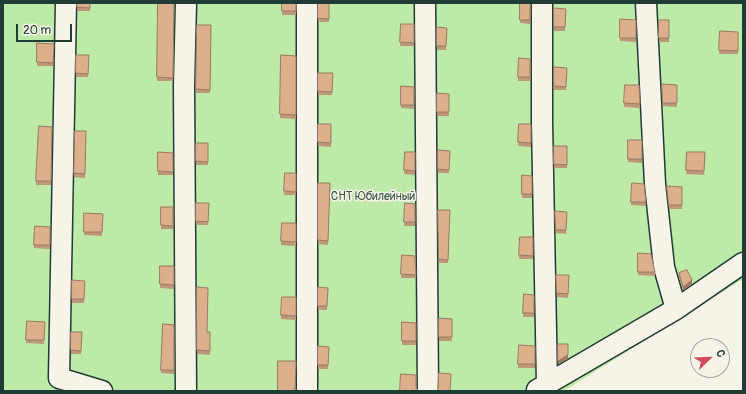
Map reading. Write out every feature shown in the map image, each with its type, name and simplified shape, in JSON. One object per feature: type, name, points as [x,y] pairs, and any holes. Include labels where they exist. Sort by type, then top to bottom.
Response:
[{"type":"street","points":[[66,3],[59,378],[102,391]]},
{"type":"street","points":[[186,3],[184,94],[186,391]]},
{"type":"street","points":[[306,391],[307,3]]},
{"type":"street","points":[[425,3],[428,391]]},
{"type":"street","points":[[541,388],[542,3]]},
{"type":"street","points":[[646,3],[654,184],[664,267],[676,309]]},
{"type":"street","points":[[541,388],[676,309],[743,263]]},
{"type":"green space","name":"СНТ Юбилейный","points":[[3,3],[743,3],[743,279],[564,391],[3,391]]},
{"type":"building","points":[[77,3],[90,3],[90,8],[77,7]]},
{"type":"building","points":[[158,3],[174,3],[173,78],[157,77]]},
{"type":"building","points":[[282,3],[296,3],[296,11],[282,11]]},
{"type":"building","points":[[318,3],[329,3],[329,19],[318,18]]},
{"type":"building","points":[[520,3],[530,3],[530,20],[520,20]]},
{"type":"building","points":[[554,8],[566,9],[565,27],[554,27]]},
{"type":"building","points":[[620,19],[636,20],[636,38],[620,38]]},
{"type":"building","points":[[659,20],[669,20],[669,38],[659,38]]},
{"type":"building","points":[[401,24],[414,24],[414,43],[400,42]]},
{"type":"building","points":[[197,25],[211,25],[210,90],[196,89]]},
{"type":"building","points":[[437,27],[447,28],[446,46],[437,46]]},
{"type":"building","points":[[720,31],[738,32],[738,51],[719,50]]},
{"type":"building","points":[[37,43],[54,44],[53,63],[37,62]]},
{"type":"building","points":[[76,55],[89,55],[88,74],[76,73]]},
{"type":"building","points":[[281,55],[296,56],[296,115],[280,114]]},
{"type":"building","points":[[519,58],[530,59],[530,77],[518,77]]},
{"type":"building","points":[[554,67],[567,68],[566,87],[554,86]]},
{"type":"building","points":[[318,73],[333,73],[332,92],[318,91]]},
{"type":"building","points":[[662,84],[677,85],[677,103],[663,103]]},
{"type":"building","points":[[625,85],[639,85],[640,104],[624,103]]},
{"type":"building","points":[[401,86],[414,87],[414,105],[401,105]]},
{"type":"building","points":[[437,93],[449,94],[449,112],[437,112]]},
{"type":"building","points":[[318,124],[331,124],[331,143],[318,142]]},
{"type":"building","points":[[519,124],[531,124],[531,143],[518,142]]},
{"type":"building","points":[[39,126],[52,127],[51,181],[36,181]]},
{"type":"building","points":[[75,131],[86,131],[85,174],[74,173]]},
{"type":"building","points":[[628,140],[642,140],[642,159],[628,159]]},
{"type":"building","points":[[196,143],[208,143],[208,162],[196,161]]},
{"type":"building","points":[[554,146],[567,146],[567,165],[554,164]]},
{"type":"building","points":[[438,150],[450,151],[449,170],[438,169]]},
{"type":"building","points":[[158,152],[173,153],[173,172],[158,171]]},
{"type":"building","points":[[405,152],[415,152],[415,171],[404,170]]},
{"type":"building","points":[[687,152],[705,152],[704,171],[686,170]]},
{"type":"building","points":[[285,173],[296,173],[296,192],[284,191]]},
{"type":"building","points":[[522,175],[532,176],[532,194],[522,194]]},
{"type":"building","points":[[318,183],[330,183],[328,241],[318,240]]},
{"type":"building","points":[[632,183],[644,184],[646,202],[631,202]]},
{"type":"building","points":[[667,186],[682,187],[682,205],[669,205]]},
{"type":"building","points":[[196,203],[209,203],[208,222],[196,221]]},
{"type":"building","points":[[405,203],[415,204],[415,222],[404,222]]},
{"type":"building","points":[[161,207],[173,207],[173,226],[161,225]]},
{"type":"building","points":[[438,210],[450,210],[448,260],[439,259]]},
{"type":"building","points":[[555,211],[567,212],[566,230],[556,230]]},
{"type":"building","points":[[84,213],[103,214],[102,232],[84,232]]},
{"type":"building","points":[[282,223],[296,223],[296,242],[281,241]]},
{"type":"building","points":[[35,226],[50,227],[50,245],[34,245]]},
{"type":"building","points":[[520,237],[533,237],[533,256],[519,255]]},
{"type":"building","points":[[638,253],[651,254],[655,272],[638,272]]},
{"type":"building","points":[[402,255],[415,256],[416,275],[401,274]]},
{"type":"building","points":[[160,266],[174,266],[174,285],[160,284]]},
{"type":"building","points":[[687,270],[692,280],[683,287],[679,273]]},
{"type":"building","points":[[556,275],[569,275],[568,294],[557,293]]},
{"type":"building","points":[[72,280],[85,281],[84,299],[72,299]]},
{"type":"building","points":[[197,287],[208,288],[207,332],[210,332],[210,351],[197,350]]},
{"type":"building","points":[[318,287],[328,288],[327,306],[318,306]]},
{"type":"building","points":[[524,294],[534,295],[534,313],[523,313]]},
{"type":"building","points":[[282,297],[296,297],[296,316],[281,315]]},
{"type":"building","points":[[439,318],[452,319],[452,337],[439,337]]},
{"type":"building","points":[[27,321],[45,322],[44,340],[26,340]]},
{"type":"building","points":[[402,322],[416,323],[416,341],[402,341]]},
{"type":"building","points":[[163,324],[174,325],[174,370],[161,370]]},
{"type":"building","points":[[71,332],[82,332],[81,351],[71,350]]},
{"type":"building","points":[[558,344],[568,344],[568,355],[558,361]]},
{"type":"building","points":[[519,345],[535,346],[535,364],[518,364]]},
{"type":"building","points":[[318,346],[329,347],[328,365],[318,365]]},
{"type":"building","points":[[278,361],[296,361],[295,391],[278,391]]},
{"type":"building","points":[[439,373],[451,374],[450,391],[438,391]]},
{"type":"building","points":[[401,374],[416,375],[416,387],[418,391],[400,391]]}]
